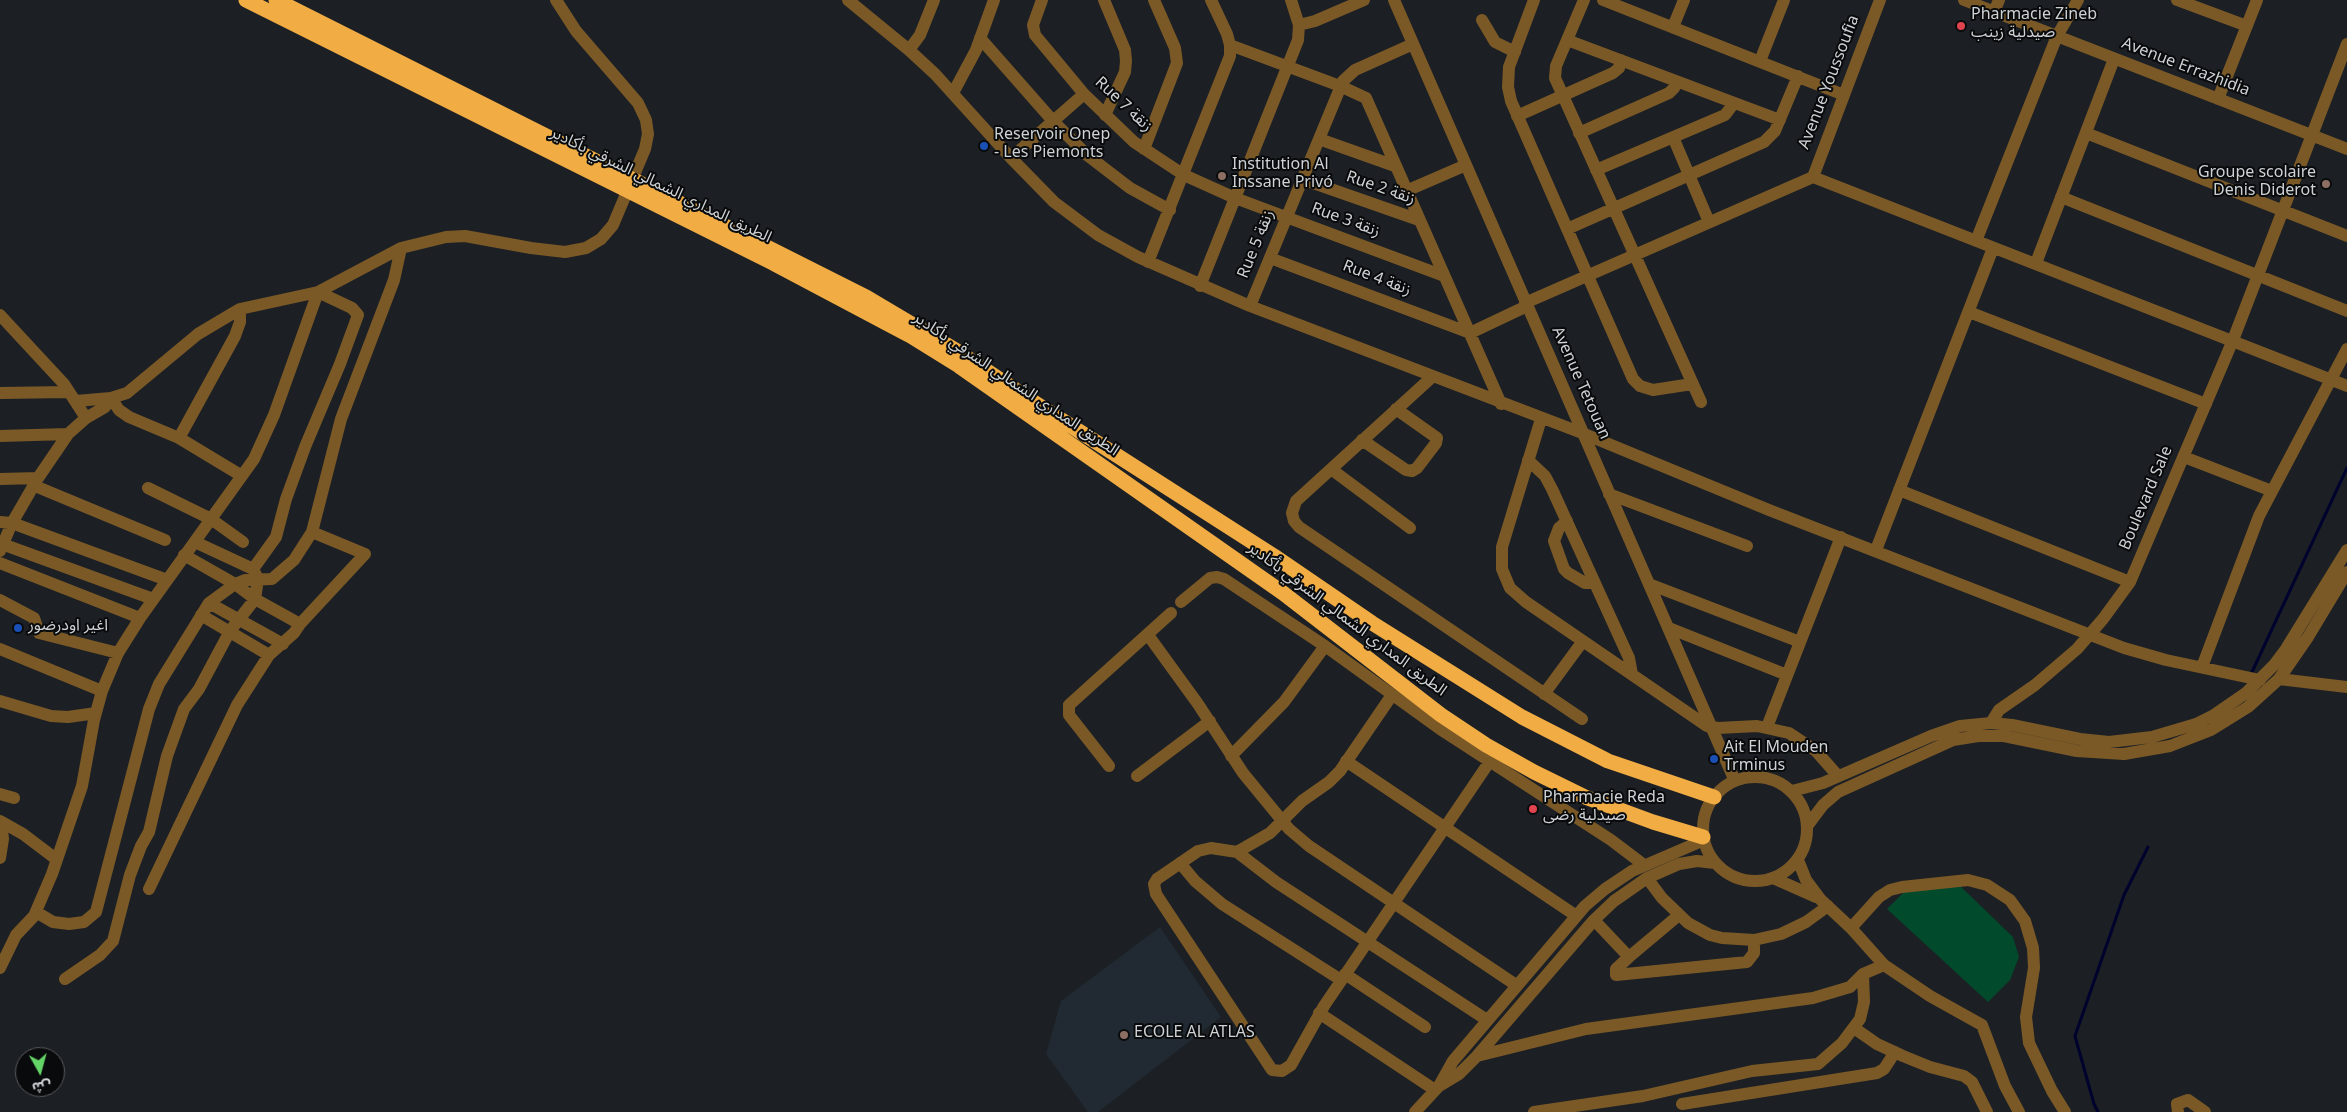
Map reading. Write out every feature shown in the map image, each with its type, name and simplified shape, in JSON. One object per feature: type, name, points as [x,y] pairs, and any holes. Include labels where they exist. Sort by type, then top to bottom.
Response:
[{"type":"highway","name":"الطريق المداري الشمالي الشرقي بأكادير","points":[[246,0],[781,267],[910,335],[976,378],[1283,593],[1441,714],[1486,745],[1534,772],[1585,796],[1704,839]]},
{"type":"highway","name":"الطريق المداري الشمالي الشرقي بأكادير","points":[[276,0],[881,305],[957,351],[1274,556],[1380,628],[1522,718],[1608,761],[1714,797]]},
{"type":"street","points":[[0,393],[111,398],[127,393],[198,334],[240,309],[318,292],[401,248],[446,237],[465,236],[532,248],[572,251],[586,248],[601,239],[613,225],[621,209],[645,149],[648,134],[646,120],[642,109],[576,31],[556,0]]},
{"type":"street","points":[[848,0],[909,50],[953,93],[1011,158],[1054,202],[1098,234],[1148,262],[1250,306],[1501,404],[1582,433],[2090,635],[2138,652],[2260,680]]},
{"type":"street","points":[[909,50],[920,35],[934,0]]},
{"type":"street","points":[[953,93],[965,74],[994,0]]},
{"type":"street","name":"Rue 7 زنقة","points":[[1042,0],[1033,25],[1035,35],[1084,94],[1126,136],[1184,175],[1235,198]]},
{"type":"street","points":[[1104,0],[1125,50],[1126,60],[1124,72],[1105,115]]},
{"type":"street","points":[[1144,148],[1177,63],[1175,48],[1154,0]]},
{"type":"street","points":[[1148,262],[1228,62],[1230,45],[1211,0]]},
{"type":"street","points":[[1200,286],[1298,40],[1299,25],[1291,0]]},
{"type":"street","points":[[1299,25],[1315,21],[1364,0]]},
{"type":"street","name":"Avenue Tetouan","points":[[1394,0],[1735,781]]},
{"type":"street","points":[[1534,0],[1509,67],[1508,86],[1517,116],[1636,383],[1653,390],[1692,384]]},
{"type":"street","points":[[1584,0],[1555,70],[1555,78],[1700,402]]},
{"type":"street","points":[[1603,0],[1844,95]]},
{"type":"street","points":[[1673,27],[1684,0]]},
{"type":"street","points":[[1760,61],[1784,0]]},
{"type":"street","name":"Avenue Youssoufia","points":[[1813,177],[1880,0]]},
{"type":"street","name":"Avenue Errazhidia","points":[[1964,0],[1997,6],[2057,36],[2347,149]]},
{"type":"street","points":[[1976,241],[2057,36],[2078,0]]},
{"type":"street","points":[[2178,0],[2247,26]]},
{"type":"street","points":[[2218,99],[2257,0]]},
{"type":"street","points":[[1482,20],[1495,42],[1515,52]]},
{"type":"street","points":[[980,38],[1053,121],[1087,154],[1116,179],[1144,197],[1170,210]]},
{"type":"street","points":[[1567,40],[1780,120]]},
{"type":"street","points":[[1340,86],[1346,76],[1355,70],[1413,44]]},
{"type":"street","name":"Boulevard Sale","points":[[1991,723],[1999,710],[2052,672],[2090,635],[2130,582],[2233,340],[2347,44]]},
{"type":"street","points":[[1230,45],[1362,95],[1369,102],[1395,166],[1501,404]]},
{"type":"street","points":[[2036,264],[2114,59]]},
{"type":"street","points":[[1517,116],[1613,73],[1619,68],[1621,60]]},
{"type":"street","points":[[1567,229],[1764,142],[1775,131],[1798,76]]},
{"type":"street","points":[[1579,133],[1669,93],[1674,88],[1676,81]]},
{"type":"street","name":"Rue 5 زنقة","points":[[1250,306],[1340,86]]},
{"type":"street","points":[[1011,158],[1084,94]]},
{"type":"street","points":[[1596,170],[1725,115],[1734,103]]},
{"type":"street","points":[[2086,134],[2347,236]]},
{"type":"street","points":[[1673,137],[1708,222]]},
{"type":"street","points":[[1319,139],[1395,166]]},
{"type":"street","points":[[1406,191],[1466,165]]},
{"type":"street","points":[[1470,334],[1526,304],[1587,275],[1813,177],[2347,386]]},
{"type":"street","name":"Rue 2 زنقة","points":[[1302,179],[1419,220]]},
{"type":"street","points":[[2061,197],[2347,311]]},
{"type":"street","name":"Rue 3 زنقة","points":[[1235,198],[1444,276]]},
{"type":"street","points":[[195,542],[256,574],[272,579],[287,567],[312,532],[341,419],[394,280],[401,248]]},
{"type":"street","points":[[1876,550],[1994,248]]},
{"type":"street","name":"Rue 4 زنقة","points":[[1270,258],[1470,334]]},
{"type":"street","points":[[0,968],[16,936],[36,912],[56,859],[85,776],[96,713],[102,691],[118,653],[140,618],[242,476],[257,452],[274,416],[318,292]]},
{"type":"street","points":[[65,979],[100,955],[113,941],[130,875],[141,846],[149,832],[167,756],[184,709],[199,689],[230,632],[255,599],[256,574],[276,537],[299,463],[358,315],[352,308],[318,292]]},
{"type":"street","points":[[179,438],[235,336],[240,322],[240,309]]},
{"type":"street","points":[[1968,312],[2206,404]]},
{"type":"street","points":[[0,315],[48,366],[86,418]]},
{"type":"street","points":[[2202,667],[2259,516],[2347,349]]},
{"type":"street","points":[[1432,377],[1296,501],[1292,513],[1296,525],[1582,719]]},
{"type":"street","points":[[111,398],[119,410],[129,417],[179,438],[242,476]]},
{"type":"street","points":[[111,398],[105,407],[86,418],[68,434],[6,523],[1,547],[154,599]]},
{"type":"street","points":[[1362,440],[1406,470],[1412,471],[1417,468],[1436,443],[1437,438],[1396,409]]},
{"type":"street","points":[[1541,419],[1502,547],[1501,561],[1504,576],[1510,588],[1520,598],[1712,728],[1767,727],[1789,733],[1808,744],[1838,776]]},
{"type":"street","points":[[0,436],[68,434]]},
{"type":"street","points":[[2184,457],[2272,491]]},
{"type":"street","points":[[1528,460],[1549,482],[1629,658],[1632,674]]},
{"type":"street","points":[[1331,469],[1410,528]]},
{"type":"street","points":[[0,479],[36,482],[165,540]]},
{"type":"street","points":[[148,488],[211,519],[243,542]]},
{"type":"street","points":[[1899,490],[2130,582]]},
{"type":"street","points":[[1609,494],[1747,546]]},
{"type":"street","points":[[1567,520],[1559,528],[1554,541],[1564,569],[1585,583],[1595,583]]},
{"type":"street","points":[[6,523],[167,580]]},
{"type":"street","points":[[149,889],[212,760],[222,732],[237,705],[270,655],[294,633],[300,624],[365,554],[312,532]]},
{"type":"street","points":[[1767,727],[1841,537]]},
{"type":"street","points":[[1792,791],[1823,783],[1945,730],[1960,726],[1991,723],[2094,741],[2138,740],[2196,724],[2230,705],[2260,680],[2286,649],[2347,550]]},
{"type":"street","points":[[184,555],[235,584],[255,599],[300,624]]},
{"type":"street","points":[[0,563],[140,618]]},
{"type":"street","points":[[1808,825],[1817,811],[1830,798],[1846,788],[1940,744],[1965,738],[2004,736],[2076,751],[2108,754],[2139,752],[2170,746],[2211,730],[2230,720],[2265,693],[2278,679],[2308,637],[2347,572]]},
{"type":"street","points":[[36,912],[53,922],[69,924],[84,922],[96,912],[152,700],[201,615],[210,603],[235,584],[256,574]]},
{"type":"street","points":[[1181,602],[1210,578],[1221,577],[1325,646],[1392,695],[1610,840],[1644,865]]},
{"type":"street","points":[[1649,584],[1800,642]]},
{"type":"street","points":[[0,600],[34,618],[39,633],[118,653]]},
{"type":"street","points":[[210,603],[283,644]]},
{"type":"street","points":[[1109,766],[1069,715],[1068,709],[1071,702],[1171,613]]},
{"type":"street","points":[[201,615],[270,655]]},
{"type":"street","points":[[1668,628],[1787,675]]},
{"type":"street","points":[[1148,635],[1210,721],[1255,790],[1282,823],[1309,846],[1516,984]]},
{"type":"street","points":[[1544,694],[1583,641]]},
{"type":"street","points":[[1232,756],[1284,702],[1325,646]]},
{"type":"street","points":[[0,650],[102,691]]},
{"type":"street","points":[[2278,679],[2347,687]]},
{"type":"street","points":[[1237,852],[1248,848],[1282,823],[1302,801],[1336,776],[1392,695]]},
{"type":"street","points":[[0,701],[51,716],[68,717],[96,713]]},
{"type":"street","points":[[1137,776],[1210,721]]},
{"type":"street","points":[[1346,761],[1575,915]]},
{"type":"street","points":[[1487,1020],[1368,942],[1271,878],[1237,852],[1211,848],[1203,849],[1157,879],[1154,884],[1154,890],[1272,1070],[1282,1071],[1288,1068],[1319,1013],[1343,977],[1368,942],[1395,903],[1446,828],[1490,761]]},
{"type":"street","points":[[1765,777],[1779,782],[1792,791],[1803,806],[1808,825],[1806,843],[1798,860],[1773,878],[1760,880],[1742,879],[1724,871],[1715,863],[1704,839],[1704,816],[1714,797],[1735,781],[1745,778],[1765,777]]},
{"type":"street","points":[[1823,783],[1825,793],[1830,798]]},
{"type":"street","points":[[0,794],[14,798]]},
{"type":"street","points":[[1,821],[23,834],[56,859]]},
{"type":"street","points":[[0,858],[3,839],[1,821]]},
{"type":"street","points":[[1415,1112],[1437,1088],[1453,1061],[1575,915],[1605,888],[1644,865],[1704,839]]},
{"type":"street","points":[[1798,860],[1806,880],[1824,903],[1852,928],[1884,965],[1930,996],[1982,1025],[2005,1086],[2019,1112]]},
{"type":"street","points":[[1437,1088],[1466,1068],[1594,920],[1622,895],[1647,878],[1679,864],[1697,861],[1715,863]]},
{"type":"street","points":[[1180,863],[1204,889],[1222,904],[1424,1027]]},
{"type":"street","points":[[1647,878],[1679,915],[1699,930],[1710,935],[1733,940],[1754,940],[1772,937],[1794,928],[1824,903]]},
{"type":"street","points":[[1773,878],[1824,903]]},
{"type":"street","points":[[1852,928],[1879,897],[1890,890],[1902,887],[1950,880],[1968,880],[1987,885],[2010,900],[2025,921],[2033,948],[2034,968],[2026,1017],[2030,1043],[2052,1091],[2065,1112]]},
{"type":"street","points":[[1679,915],[1616,969],[1616,975],[1747,962],[1754,953],[1754,940]]},
{"type":"street","points":[[1594,920],[1629,957]]},
{"type":"street","points":[[1477,1056],[1586,1028],[1813,998],[1850,987],[1864,974],[1884,965]]},
{"type":"street","points":[[1534,1112],[1644,1096],[1752,1071],[1818,1064],[1842,1043],[1860,1020],[1864,1002],[1864,974]]},
{"type":"street","points":[[1319,1013],[1437,1088]]},
{"type":"street","points":[[1854,1028],[1877,1044],[1894,1052],[1930,1067],[1964,1076],[1972,1082],[1987,1112]]},
{"type":"street","points":[[1682,1104],[1877,1073],[1884,1069],[1894,1052]]},
{"type":"street","points":[[1453,1061],[1459,1068],[1466,1068]]},
{"type":"street","points":[[2178,1112],[2176,1104],[2188,1100],[2205,1112]]},
{"type":"shaded area","name":"ECOLE AL ATLAS","points":[[1160,927],[1221,1017],[1098,1112],[1088,1112],[1046,1054],[1061,1001]]},
{"type":"green space","points":[[1956,882],[2013,937],[2019,957],[2010,980],[1988,1002],[1887,909],[1907,889]]},
{"type":"waterway","points":[[2252,672],[2347,468]]},
{"type":"waterway","points":[[2098,1112],[2094,1104],[2075,1036],[2124,895],[2148,847]]},
{"type":"place","name":"Pharmacie Zineb صيدلية زينب","points":[[1961,26]]},
{"type":"place","name":"Reservoir Onep - Les Piemonts","points":[[984,146]]},
{"type":"place","name":"Institution Al Inssane Privó","points":[[1222,176]]},
{"type":"place","name":"Groupe scolaire Denis Diderot","points":[[2326,184]]},
{"type":"place","name":"اغير اودرضور","points":[[18,628]]},
{"type":"place","name":"Ait El Mouden Trminus","points":[[1714,759]]},
{"type":"place","name":"Pharmacie Reda صيدلية رضى","points":[[1533,809]]},
{"type":"place","name":"ECOLE AL ATLAS","points":[[1124,1035]]}]
